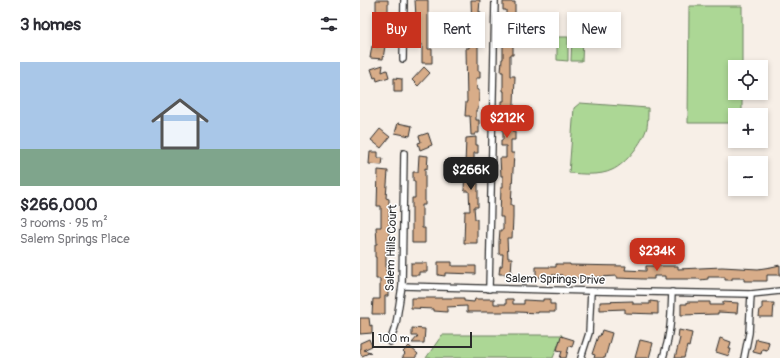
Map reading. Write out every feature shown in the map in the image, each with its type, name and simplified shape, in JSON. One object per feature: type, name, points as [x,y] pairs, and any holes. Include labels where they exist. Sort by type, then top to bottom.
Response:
[{"type":"street","points":[[403,59],[404,0]]},
{"type":"street","points":[[489,289],[495,0]]},
{"type":"street","name":"Salem Hills Court","points":[[390,342],[396,324],[402,286],[404,153]]},
{"type":"street","name":"Salem Springs Drive","points":[[402,286],[750,294],[780,291]]},
{"type":"street","points":[[581,358],[590,333],[591,291]]},
{"type":"street","points":[[663,358],[671,329],[672,292]]},
{"type":"street","points":[[744,358],[749,333],[750,294]]},
{"type":"green space","points":[[689,6],[742,6],[742,60],[728,60],[728,100],[742,100],[742,108],[728,108],[728,123],[688,123]]},
{"type":"green space","points":[[559,37],[567,37],[568,61],[557,60]]},
{"type":"green space","points":[[572,48],[583,48],[582,61],[571,61]]},
{"type":"green space","points":[[580,103],[648,108],[647,127],[638,146],[623,163],[612,170],[597,174],[569,173],[574,108]]},
{"type":"green space","points":[[442,335],[562,335],[553,358],[426,358]]},
{"type":"building","points":[[376,0],[388,0],[388,12],[376,12]]},
{"type":"building","points":[[415,0],[428,0],[428,49],[432,49],[432,63],[422,63],[421,12],[416,12]]},
{"type":"building","points":[[471,0],[480,0],[479,12],[471,12]]},
{"type":"building","points":[[503,2],[515,2],[515,12],[506,12],[506,10],[503,10]]},
{"type":"building","points":[[372,46],[372,48],[385,48],[383,59],[370,58]]},
{"type":"building","points":[[466,48],[478,48],[478,71],[480,71],[480,78],[476,78],[479,98],[478,110],[476,110],[476,120],[479,120],[479,133],[475,133],[475,135],[471,135],[470,116],[465,116],[467,102]]},
{"type":"building","points":[[503,48],[513,48],[513,55],[510,55],[510,76],[515,76],[513,132],[515,132],[515,140],[511,140],[511,153],[514,153],[511,205],[513,205],[513,218],[512,238],[507,238],[508,258],[512,258],[511,274],[499,274],[500,266],[502,266],[503,254],[499,254],[500,230],[503,230],[503,217],[500,217],[503,176],[501,176],[500,158],[506,158],[506,146],[501,146],[501,140],[503,140],[503,128],[501,128],[502,119],[504,119],[504,108],[502,108],[502,101],[504,101],[503,72],[501,72]]},
{"type":"building","points":[[383,65],[382,72],[387,70],[389,77],[377,81],[376,77],[374,78],[371,69]]},
{"type":"building","points":[[424,67],[430,73],[418,86],[412,80]]},
{"type":"building","points":[[394,78],[402,79],[402,92],[394,92]]},
{"type":"building","points":[[398,123],[412,126],[410,136],[395,133]]},
{"type":"building","points":[[380,129],[390,137],[381,148],[371,140]]},
{"type":"building","points":[[428,133],[432,145],[420,150],[418,143],[421,142],[419,136]]},
{"type":"building","points":[[476,137],[478,153],[474,153],[474,164],[478,164],[478,171],[476,171],[476,183],[478,183],[478,207],[474,207],[475,219],[477,219],[477,243],[464,243],[465,211],[470,211],[469,191],[464,191],[466,138]]},
{"type":"building","points":[[370,152],[378,152],[378,158],[383,158],[382,165],[369,164]]},
{"type":"building","points":[[419,155],[428,156],[427,169],[425,168],[425,205],[422,205],[422,228],[425,228],[425,243],[412,243],[412,198],[415,198],[415,181],[413,181],[413,172],[418,172]]},
{"type":"building","points":[[378,170],[388,171],[386,198],[389,199],[389,239],[388,251],[386,251],[386,271],[388,271],[388,296],[385,296],[385,314],[372,314],[373,299],[380,299],[380,279],[376,279],[375,257],[375,244],[377,244],[376,227],[381,227],[381,206],[377,206]]},
{"type":"building","points":[[438,262],[452,262],[452,266],[476,266],[476,274],[445,273],[445,276],[438,275]]},
{"type":"building","points":[[411,263],[427,263],[427,272],[419,272],[419,275],[411,275]]},
{"type":"building","points":[[556,264],[626,266],[625,270],[646,271],[646,266],[678,266],[678,269],[722,267],[758,269],[780,265],[780,275],[767,275],[767,281],[744,281],[744,278],[732,278],[732,280],[725,280],[725,277],[708,277],[708,279],[700,280],[665,279],[665,276],[654,276],[654,279],[617,278],[617,276],[579,278],[562,277],[562,275],[536,277],[536,267],[556,267]]},
{"type":"building","points":[[411,298],[464,298],[464,301],[474,302],[475,299],[494,299],[494,304],[506,304],[506,299],[513,299],[513,304],[524,304],[524,300],[543,301],[543,299],[550,299],[550,304],[555,304],[555,312],[467,312],[467,306],[447,307],[447,312],[434,311],[434,309],[411,308]]},
{"type":"building","points":[[633,301],[633,304],[650,304],[650,301],[658,302],[658,314],[625,313],[625,309],[600,310],[600,302]]},
{"type":"building","points":[[687,302],[710,302],[710,305],[723,305],[723,302],[738,303],[737,313],[718,312],[718,314],[681,315],[681,304],[687,304]]},
{"type":"building","points":[[762,303],[774,303],[773,317],[759,317],[760,309],[762,309]]},
{"type":"building","points":[[360,318],[369,318],[370,326],[372,325],[372,333],[360,334]]},
{"type":"building","points":[[412,328],[425,329],[424,343],[412,343],[418,336],[412,336]]},
{"type":"building","points":[[602,330],[612,333],[605,358],[594,358],[595,355],[592,354],[598,336],[600,336]]},
{"type":"building","points":[[679,330],[692,333],[689,347],[687,346],[684,358],[675,358],[680,338],[678,337]]},
{"type":"building","points":[[561,336],[574,340],[572,347],[569,346],[566,358],[560,358],[562,351],[557,350]]},
{"type":"building","points":[[720,338],[731,342],[729,356],[716,352]]},
{"type":"building","points":[[369,339],[372,346],[363,350],[371,352],[362,356],[360,352],[360,343]]},
{"type":"building","points":[[756,339],[769,342],[767,350],[762,349],[761,354],[753,352]]},
{"type":"building","points":[[640,340],[653,343],[649,358],[635,358]]},
{"type":"building","points":[[409,346],[418,354],[415,358],[402,358],[405,354],[403,352]]}]
